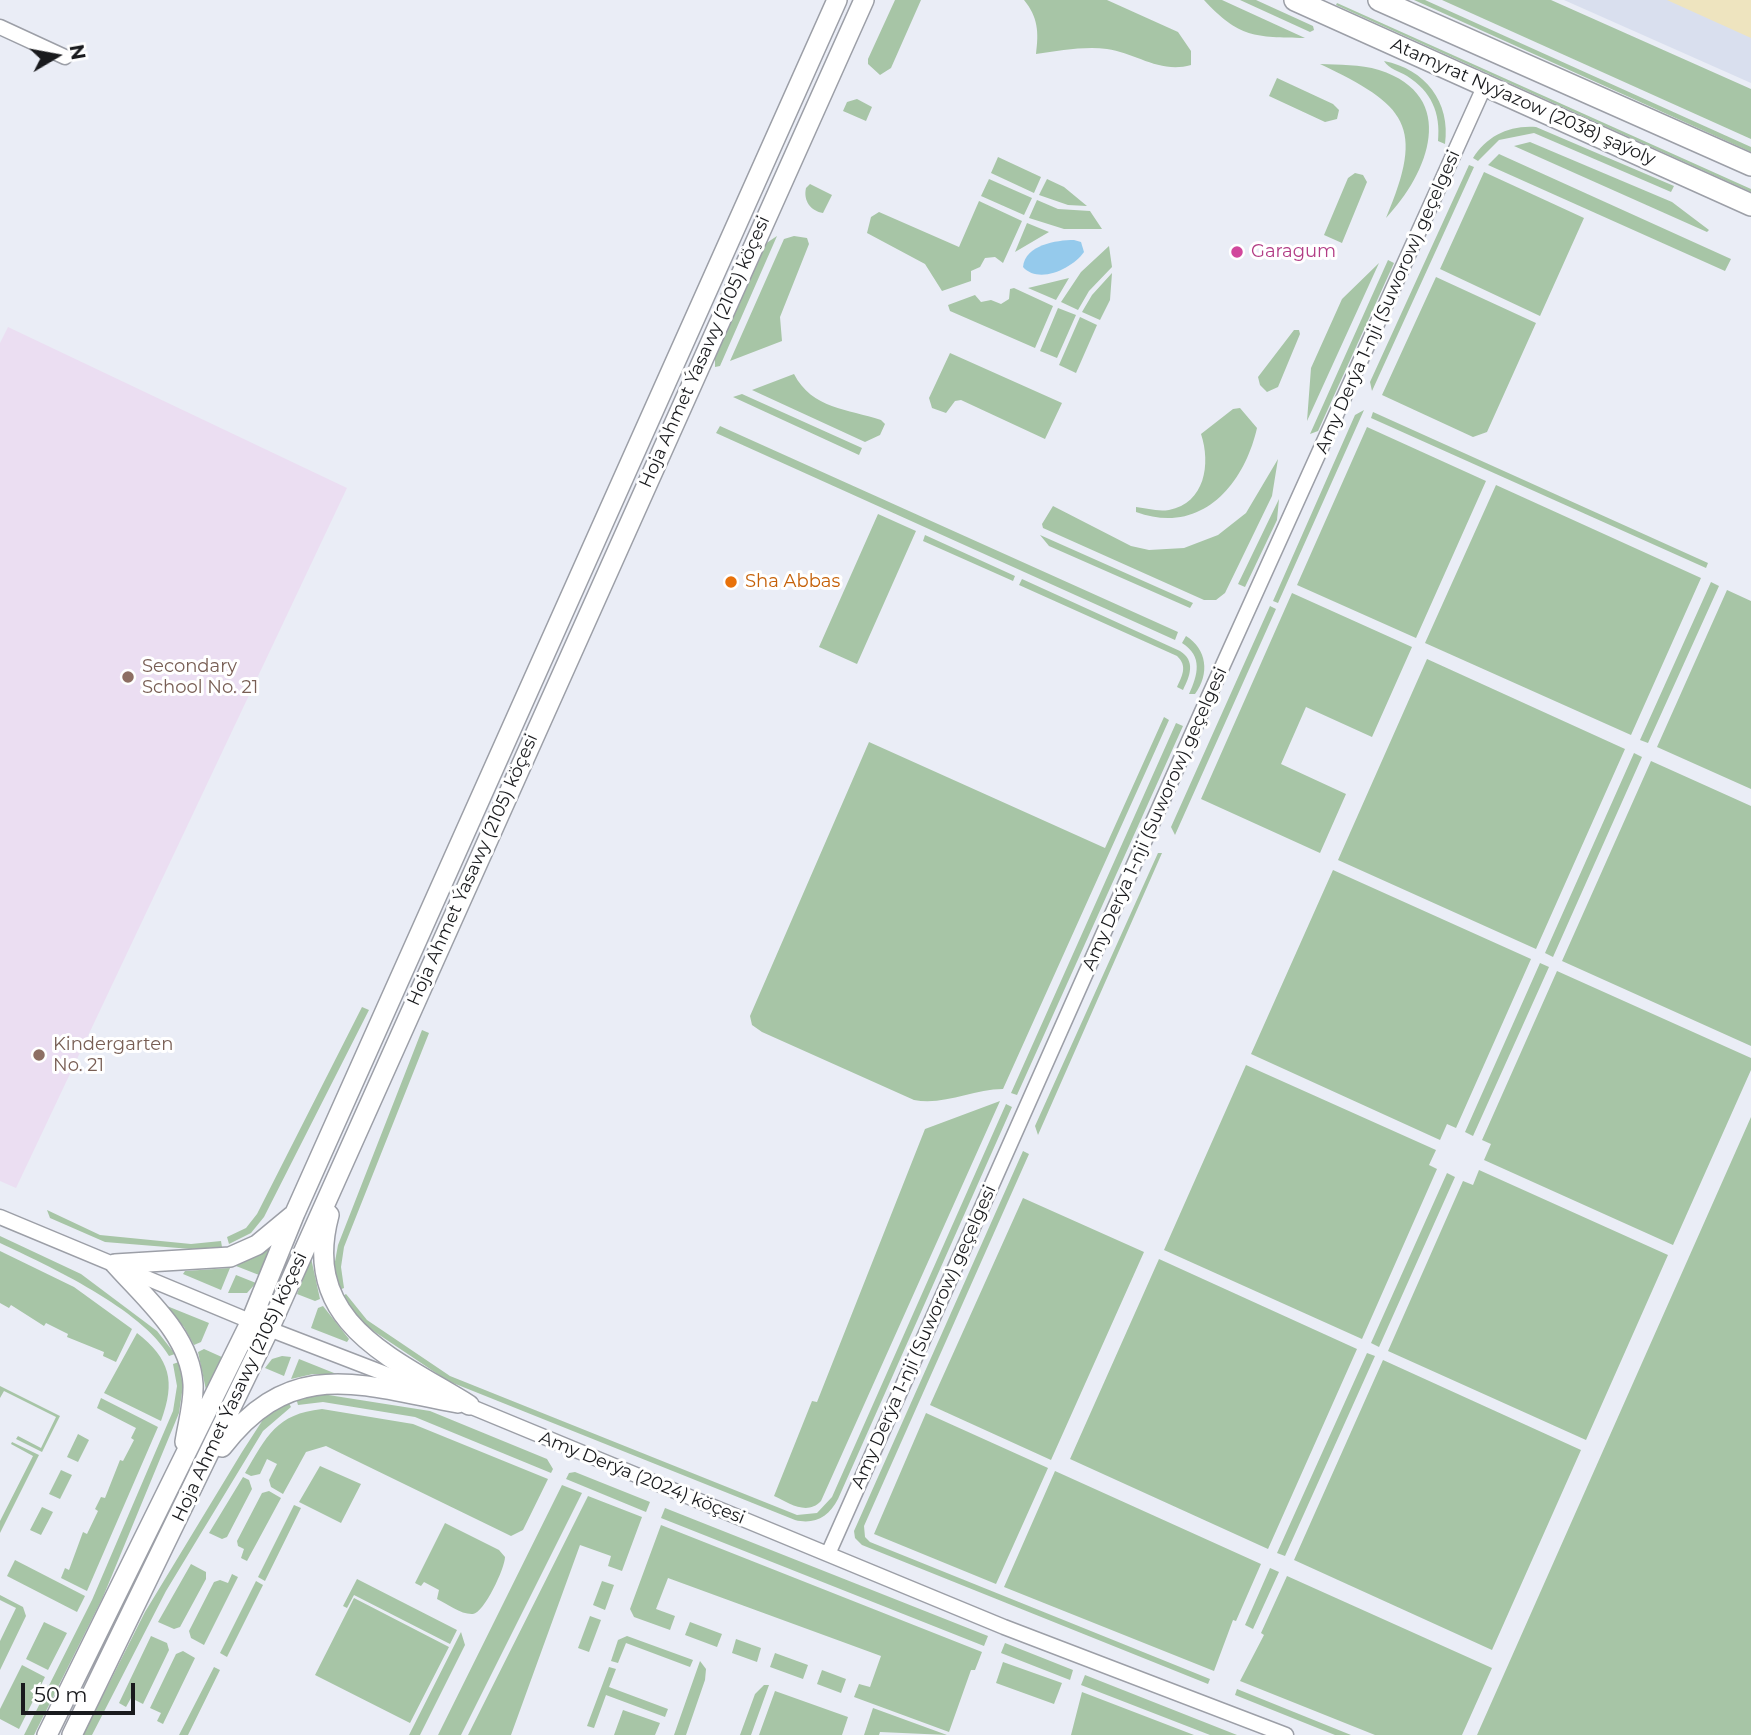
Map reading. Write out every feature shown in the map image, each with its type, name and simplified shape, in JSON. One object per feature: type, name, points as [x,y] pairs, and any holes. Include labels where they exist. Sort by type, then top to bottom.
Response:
[{"type":"main road","name":"Hoja Ahmet Ýasawy (2105) köçesi","points":[[72,1735],[200,1477],[260,1325],[295,1213],[837,0]]},
{"type":"main road","name":"Hoja Ahmet Ýasawy (2105) köçesi","points":[[47,1735],[179,1471],[260,1325],[353,1138],[864,0]]},
{"type":"main road","name":"Atamyrat Nyýazow (2038) şaýoly","points":[[1295,0],[1751,205]]},
{"type":"main road","name":"Atamyrat Nyýazow (2038) şaýoly","points":[[1379,0],[1751,165]]},
{"type":"main road","points":[[353,1138],[324,1233],[323,1254],[331,1297],[338,1311],[359,1333],[469,1405]]},
{"type":"main road","points":[[115,1264],[230,1257],[257,1245],[295,1213]]},
{"type":"main road","points":[[115,1264],[176,1334],[190,1363],[193,1400],[179,1471]]},
{"type":"main road","points":[[200,1477],[233,1433],[257,1409],[289,1390],[328,1385],[372,1387],[469,1405]]},
{"type":"street","points":[[0,27],[65,57]]},
{"type":"street","name":"Amy Derýa 1-nji (Suworow) geçelgesi","points":[[828,1554],[1200,716],[1485,85]]},
{"type":"street","name":"Amy Derýa (2024) köçesi","points":[[0,1217],[260,1325],[469,1405],[1003,1627],[1286,1735]]},
{"type":"shaded area","points":[[1564,0],[1751,0],[1751,83]]},
{"type":"shaded area","name":"Secondary School No. 21","points":[[8,327],[347,488],[16,1188],[0,1181],[0,343]]},
{"type":"green space","points":[[895,0],[921,0],[891,68],[880,75],[868,64],[868,59]]},
{"type":"green space","points":[[1024,0],[1107,0],[1178,32],[1191,51],[1191,65],[1158,65],[1118,51],[1098,48],[1036,54],[1036,25]]},
{"type":"green space","points":[[1204,0],[1222,0],[1305,38],[1249,33],[1228,22]]},
{"type":"green space","points":[[1240,0],[1256,0],[1313,26],[1314,30],[1310,32]]},
{"type":"green space","points":[[1414,0],[1425,0],[1751,147],[1751,152]]},
{"type":"green space","points":[[1442,0],[1551,0],[1751,89],[1751,139]]},
{"type":"green space","points":[[1337,3],[1751,189],[1751,192],[1336,5]]},
{"type":"green space","points":[[1384,61],[1412,71],[1432,90],[1444,114],[1445,144],[1438,141],[1436,112],[1428,96],[1415,82]]},
{"type":"green space","points":[[1320,64],[1379,70],[1404,82],[1420,98],[1428,117],[1429,137],[1424,159],[1414,180],[1386,218],[1405,160],[1405,139],[1400,122],[1389,106],[1372,92]]},
{"type":"green space","points":[[1277,78],[1333,104],[1339,110],[1337,119],[1325,122],[1269,96]]},
{"type":"green space","points":[[857,99],[872,107],[866,121],[843,111],[847,102]]},
{"type":"green space","points":[[1536,127],[1674,186],[1671,192],[1534,133],[1499,140],[1478,161],[1473,158],[1492,138],[1508,130]]},
{"type":"green space","points":[[1530,142],[1672,202],[1709,230],[1707,232],[1514,146]]},
{"type":"green space","points":[[1499,154],[1731,259],[1725,271],[1488,165]]},
{"type":"green space","points":[[998,157],[1041,177],[1034,193],[991,173]]},
{"type":"green space","points":[[1469,165],[1474,167],[1372,391],[1370,382]]},
{"type":"green space","points":[[1484,172],[1584,218],[1540,316],[1440,269]]},
{"type":"green space","points":[[1355,173],[1363,175],[1367,182],[1342,243],[1324,235],[1348,178]]},
{"type":"green space","points":[[989,179],[1032,198],[1024,215],[981,196]]},
{"type":"green space","points":[[1047,179],[1064,187],[1087,206],[1068,205],[1039,195]]},
{"type":"green space","points":[[810,184],[832,195],[823,213],[812,208],[807,201],[805,193]]},
{"type":"green space","points":[[1037,200],[1058,209],[1090,211],[1102,229],[1064,229],[1029,218]]},
{"type":"green space","points":[[979,201],[1022,221],[1003,263],[995,257],[985,258],[980,267],[971,271],[971,281],[942,291],[925,264],[867,233],[871,217],[879,212],[959,247]]},
{"type":"green space","points":[[1027,223],[1049,232],[1015,252]]},
{"type":"green space","points":[[777,236],[720,366],[715,367],[715,355],[765,244]]},
{"type":"green space","points":[[794,236],[807,238],[809,244],[780,317],[782,341],[730,361],[784,239]]},
{"type":"green space","points":[[1109,246],[1112,267],[1089,291],[1078,310],[1061,302],[1081,272]]},
{"type":"green space","points":[[1388,260],[1394,263],[1318,431],[1310,434]]},
{"type":"green space","points":[[1379,263],[1307,421],[1311,368],[1342,299]]},
{"type":"green space","points":[[1112,273],[1110,300],[1100,320],[1082,312],[1092,295]]},
{"type":"green space","points":[[1436,277],[1536,323],[1487,432],[1473,437],[1382,395]]},
{"type":"green space","points":[[1069,278],[1056,300],[1028,288]]},
{"type":"green space","points":[[1014,288],[1053,306],[1035,348],[950,311],[948,305],[975,295],[981,302],[991,300],[1001,304],[1009,299],[1010,289]]},
{"type":"green space","points":[[1058,308],[1076,315],[1057,358],[1040,351]]},
{"type":"green space","points":[[1080,317],[1097,325],[1076,373],[1059,365]]},
{"type":"green space","points":[[1294,330],[1299,330],[1300,334],[1278,387],[1267,392],[1260,385],[1258,377]]},
{"type":"green space","points":[[950,353],[1062,403],[1045,439],[961,400],[955,401],[946,413],[932,408],[929,398]]},
{"type":"green space","points":[[794,374],[802,386],[821,401],[881,420],[885,424],[880,435],[865,442],[752,390]]},
{"type":"green space","points":[[742,394],[862,448],[859,455],[733,397]]},
{"type":"green space","points":[[1240,408],[1257,428],[1242,469],[1216,500],[1199,511],[1180,517],[1159,518],[1136,512],[1136,507],[1169,510],[1191,499],[1198,491],[1205,469],[1201,434],[1233,409]]},
{"type":"green space","points":[[1364,410],[1278,603],[1273,601],[1355,415]]},
{"type":"green space","points":[[1373,412],[1708,563],[1706,568],[1371,418]]},
{"type":"green space","points":[[720,426],[1178,632],[1175,640],[716,433]]},
{"type":"green space","points":[[1367,427],[1486,481],[1416,638],[1297,585]]},
{"type":"green space","points":[[1278,459],[1272,496],[1225,593],[1216,600],[1204,600],[1043,528],[1042,524],[1053,506],[1131,546],[1149,550],[1184,548],[1218,535],[1246,513]]},
{"type":"green space","points":[[1496,485],[1701,578],[1631,735],[1425,643]]},
{"type":"green space","points":[[1279,499],[1277,520],[1245,587],[1238,584]]},
{"type":"green space","points":[[878,514],[916,531],[857,664],[819,647]]},
{"type":"green space","points":[[925,535],[1015,576],[1013,581],[923,541]]},
{"type":"green space","points":[[1040,535],[1193,603],[1190,608],[1049,546]]},
{"type":"green space","points":[[1022,579],[1180,651],[1190,664],[1183,690],[1177,687],[1183,667],[1177,656],[1019,585]]},
{"type":"green space","points":[[1711,582],[1719,586],[1648,743],[1640,740]]},
{"type":"green space","points":[[1727,590],[1751,601],[1751,789],[1657,747]]},
{"type":"green space","points":[[1292,593],[1412,647],[1372,737],[1306,707],[1281,764],[1346,794],[1320,853],[1201,799]]},
{"type":"green space","points":[[1270,606],[1276,609],[1175,835],[1171,827]]},
{"type":"green space","points":[[1186,636],[1198,648],[1204,662],[1203,678],[1195,694],[1189,694],[1197,666],[1193,654],[1182,643]]},
{"type":"green space","points":[[1427,659],[1625,749],[1536,949],[1338,860]]},
{"type":"green space","points":[[1164,717],[1169,720],[1003,1089],[936,1101],[914,1100],[762,1032],[752,1025],[750,1016],[869,742],[1105,848]]},
{"type":"green space","points":[[1176,723],[1183,726],[1017,1095],[1011,1093]]},
{"type":"green space","points":[[1634,753],[1642,757],[1553,957],[1545,953]]},
{"type":"green space","points":[[1651,761],[1751,806],[1751,1046],[1562,961]]},
{"type":"green space","points":[[1158,853],[1162,853],[1038,1135],[1035,1126]]},
{"type":"green space","points":[[1333,870],[1531,959],[1456,1128],[1447,1124],[1440,1140],[1251,1054]]},
{"type":"green space","points":[[1540,963],[1549,967],[1473,1136],[1465,1132]]},
{"type":"green space","points":[[1557,971],[1751,1058],[1751,1070],[1673,1245],[1484,1160],[1491,1144],[1482,1140]]},
{"type":"green space","points":[[362,1007],[369,1010],[264,1217],[251,1233],[229,1244],[227,1237],[246,1228],[257,1214]]},
{"type":"green space","points":[[422,1030],[429,1033],[344,1247],[341,1267],[344,1288],[339,1290],[334,1267],[338,1245]]},
{"type":"green space","points":[[1246,1065],[1436,1150],[1429,1165],[1437,1169],[1362,1339],[1164,1250]]},
{"type":"green space","points":[[1000,1101],[821,1501],[810,1508],[804,1508],[774,1496],[812,1401],[817,1402],[925,1129]]},
{"type":"green space","points":[[1006,1104],[1012,1107],[838,1499],[830,1511],[815,1520],[795,1520],[448,1381],[363,1324],[341,1297],[346,1294],[367,1320],[450,1376],[797,1515],[817,1513],[832,1497]]},
{"type":"green space","points":[[1751,1117],[1751,1735],[1477,1735]]},
{"type":"green space","points":[[1023,1151],[1029,1154],[864,1526],[865,1537],[870,1542],[1210,1679],[1208,1684],[862,1545],[855,1538],[854,1531]]},
{"type":"green space","points":[[1479,1170],[1668,1255],[1586,1440],[1388,1351],[1463,1181],[1473,1185]]},
{"type":"green space","points":[[1447,1173],[1455,1177],[1379,1347],[1371,1343]]},
{"type":"green space","points":[[1023,1198],[1144,1252],[1051,1460],[930,1405]]},
{"type":"green space","points":[[47,1210],[100,1235],[191,1244],[221,1241],[222,1247],[191,1249],[105,1242],[50,1218]]},
{"type":"green space","points":[[0,1236],[81,1274],[157,1331],[175,1354],[169,1356],[156,1339],[117,1306],[68,1276],[0,1243]]},
{"type":"green space","points":[[274,1240],[259,1275],[236,1266]]},
{"type":"green space","points":[[0,1251],[74,1287],[132,1329],[116,1362],[103,1356],[104,1352],[67,1337],[68,1334],[46,1323],[44,1326],[11,1305],[9,1308],[0,1303]]},
{"type":"green space","points":[[311,1258],[320,1299],[315,1301],[297,1294]]},
{"type":"green space","points":[[1159,1259],[1357,1349],[1268,1549],[1070,1459]]},
{"type":"green space","points":[[230,1268],[221,1290],[183,1274],[185,1271]]},
{"type":"green space","points":[[236,1275],[256,1283],[247,1293],[228,1293]]},
{"type":"green space","points":[[162,1304],[209,1323],[201,1342],[194,1345],[184,1327]]},
{"type":"green space","points":[[323,1306],[349,1339],[347,1342],[311,1328],[318,1308]]},
{"type":"green space","points":[[137,1333],[157,1352],[167,1372],[168,1394],[161,1421],[104,1393]]},
{"type":"green space","points":[[204,1349],[224,1358],[206,1390],[198,1352]]},
{"type":"green space","points":[[1367,1353],[1375,1356],[1285,1556],[1277,1553]]},
{"type":"green space","points":[[291,1357],[284,1376],[265,1368],[272,1359]]},
{"type":"green space","points":[[299,1359],[339,1375],[313,1374],[291,1379]]},
{"type":"green space","points":[[1383,1360],[1581,1450],[1492,1650],[1294,1560]]},
{"type":"green space","points":[[179,1362],[183,1386],[179,1413],[103,1597],[34,1735],[24,1735],[92,1600],[173,1411],[177,1386],[173,1364]]},
{"type":"green space","points":[[0,1386],[60,1416],[42,1452],[16,1439],[18,1436],[41,1448],[56,1417],[4,1391],[0,1398]]},
{"type":"green space","points":[[322,1394],[430,1411],[547,1459],[553,1469],[551,1473],[415,1417],[323,1402],[298,1405],[296,1398]]},
{"type":"green space","points":[[101,1398],[158,1427],[87,1591],[61,1578],[65,1568],[69,1570],[83,1532],[87,1534],[98,1511],[95,1509],[101,1497],[105,1498],[120,1460],[123,1461],[134,1440],[131,1438],[136,1428],[97,1408]]},
{"type":"green space","points":[[288,1401],[291,1407],[263,1431],[166,1591],[92,1735],[83,1735],[145,1612],[242,1452],[264,1418]]},
{"type":"green space","points":[[322,1409],[413,1424],[548,1479],[523,1530],[511,1536],[326,1446],[306,1452],[283,1494],[271,1487],[269,1480],[277,1464],[267,1459],[260,1474],[251,1476],[245,1473],[274,1429],[294,1416]]},
{"type":"green space","points":[[926,1413],[1048,1468],[996,1584],[874,1534]]},
{"type":"green space","points":[[78,1434],[89,1440],[78,1462],[67,1457]]},
{"type":"green space","points":[[12,1442],[39,1455],[0,1533],[0,1521],[33,1456],[11,1444]]},
{"type":"green space","points":[[320,1466],[361,1484],[341,1523],[299,1502]]},
{"type":"green space","points":[[61,1470],[72,1475],[60,1499],[49,1494]]},
{"type":"green space","points":[[1055,1471],[1261,1564],[1236,1621],[1233,1620],[1214,1671],[1004,1587]]},
{"type":"green space","points":[[575,1472],[650,1502],[646,1512],[566,1479],[569,1473]]},
{"type":"green space","points":[[243,1477],[249,1480],[252,1489],[227,1537],[222,1539],[209,1533]]},
{"type":"green space","points":[[562,1485],[582,1493],[461,1735],[438,1735]]},
{"type":"green space","points":[[269,1491],[281,1498],[247,1561],[241,1558],[244,1549],[238,1546],[237,1541],[262,1493]]},
{"type":"green space","points":[[588,1496],[642,1517],[622,1571],[608,1566],[611,1556],[580,1545],[511,1735],[468,1735]]},
{"type":"green space","points":[[294,1505],[301,1508],[265,1581],[258,1577]]},
{"type":"green space","points":[[42,1507],[53,1512],[41,1535],[30,1530]]},
{"type":"green space","points":[[665,1508],[988,1636],[984,1646],[661,1518]]},
{"type":"green space","points":[[445,1523],[499,1550],[505,1557],[493,1589],[483,1606],[473,1614],[459,1611],[437,1599],[439,1590],[424,1582],[421,1586],[415,1583]]},
{"type":"green space","points":[[661,1525],[982,1652],[975,1670],[971,1670],[949,1732],[854,1697],[859,1684],[870,1687],[881,1656],[668,1578],[656,1609],[675,1616],[670,1630],[634,1617],[630,1609]]},
{"type":"green space","points":[[15,1560],[85,1596],[77,1612],[7,1576]]},
{"type":"green space","points":[[191,1564],[206,1572],[206,1579],[180,1627],[174,1629],[158,1622]]},
{"type":"green space","points":[[1270,1568],[1279,1572],[1253,1629],[1245,1625]]},
{"type":"green space","points":[[232,1574],[238,1577],[204,1645],[191,1638],[189,1631],[214,1582],[220,1580],[228,1583]]},
{"type":"green space","points":[[1287,1576],[1492,1668],[1462,1735],[1375,1735],[1240,1681],[1264,1635],[1261,1633]]},
{"type":"green space","points":[[357,1579],[457,1630],[450,1644],[354,1595],[347,1608],[343,1606]]},
{"type":"green space","points":[[256,1581],[263,1585],[227,1657],[220,1653]]},
{"type":"green space","points":[[602,1581],[614,1585],[605,1610],[593,1605]]},
{"type":"green space","points":[[0,1595],[23,1607],[26,1616],[0,1670],[0,1641],[16,1608],[0,1600]]},
{"type":"green space","points":[[354,1598],[449,1647],[410,1723],[315,1675]]},
{"type":"green space","points":[[590,1616],[601,1620],[589,1652],[578,1648]]},
{"type":"green space","points":[[44,1622],[67,1633],[48,1670],[26,1659]]},
{"type":"green space","points":[[690,1622],[722,1634],[717,1647],[685,1635]]},
{"type":"green space","points":[[461,1632],[465,1645],[420,1735],[409,1735]]},
{"type":"green space","points":[[151,1636],[167,1643],[169,1650],[143,1704],[131,1698],[126,1707],[119,1703]]},
{"type":"green space","points":[[627,1636],[693,1660],[690,1667],[626,1643],[618,1663],[611,1661],[618,1640]]},
{"type":"green space","points":[[736,1639],[761,1648],[757,1662],[732,1653]]},
{"type":"green space","points":[[1005,1643],[1073,1670],[1070,1680],[1001,1653]]},
{"type":"green space","points":[[183,1651],[195,1658],[163,1724],[157,1721],[161,1713],[150,1708],[176,1654]]},
{"type":"green space","points":[[775,1653],[808,1665],[803,1679],[770,1667]]},
{"type":"green space","points":[[700,1661],[706,1669],[705,1680],[686,1735],[674,1735]]},
{"type":"green space","points":[[1003,1662],[1062,1683],[1054,1704],[996,1683]]},
{"type":"green space","points":[[22,1665],[45,1677],[19,1729],[0,1719],[0,1709]]},
{"type":"green space","points":[[214,1667],[220,1670],[188,1735],[179,1735]]},
{"type":"green space","points":[[609,1667],[616,1669],[609,1687],[668,1709],[665,1717],[606,1695],[594,1728],[587,1726]]},
{"type":"green space","points":[[822,1670],[846,1679],[841,1693],[817,1684]]},
{"type":"green space","points":[[1085,1675],[1237,1735],[1210,1735],[1081,1685]]},
{"type":"green space","points":[[764,1685],[769,1685],[751,1735],[740,1735],[755,1694]]},
{"type":"green space","points":[[1237,1689],[1351,1735],[1335,1735],[1235,1695]]},
{"type":"green space","points":[[775,1691],[848,1717],[842,1735],[759,1735]]},
{"type":"green space","points":[[1082,1692],[1194,1735],[1071,1735]]},
{"type":"green space","points":[[873,1708],[947,1735],[880,1732],[879,1735],[864,1735]]},
{"type":"green space","points":[[623,1710],[660,1723],[655,1735],[614,1735]]},
{"type":"sand","points":[[1667,0],[1751,0],[1751,38]]},
{"type":"water","points":[[1074,240],[1081,242],[1084,252],[1064,269],[1038,274],[1023,267],[1029,254],[1042,245]]},
{"type":"place","name":"Garagum","points":[[1237,252]]},
{"type":"place","name":"Sha Abbas","points":[[731,582]]},
{"type":"place","name":"Secondary School No. 21","points":[[128,677]]},
{"type":"place","name":"Kindergarten No. 21","points":[[39,1055]]}]
